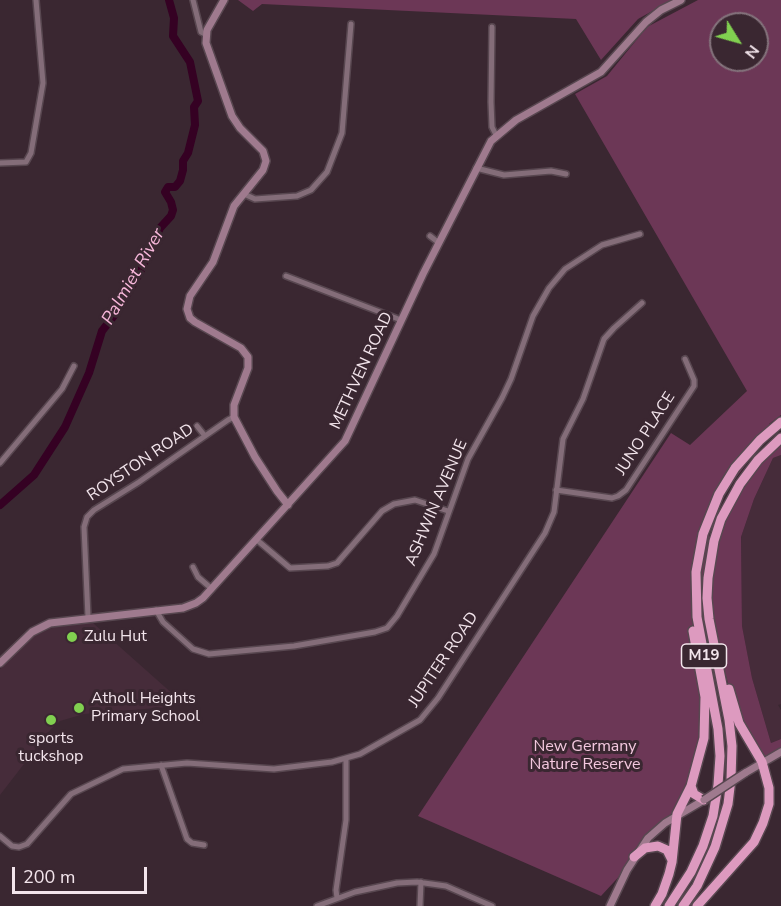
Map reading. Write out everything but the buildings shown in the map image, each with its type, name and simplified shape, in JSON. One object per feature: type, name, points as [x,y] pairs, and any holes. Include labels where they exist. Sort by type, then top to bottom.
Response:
[{"type":"highway","name":"M19","points":[[669,906],[691,872],[704,846],[713,816],[718,785],[720,756],[718,729],[700,636],[696,593],[699,553],[710,513],[729,477],[742,459],[781,422]]},
{"type":"highway","name":"M19","points":[[683,906],[697,886],[715,847],[728,804],[731,779],[732,746],[729,720],[707,598],[714,542],[730,500],[748,471],[781,438]]},
{"type":"highway","points":[[655,906],[662,894],[672,862],[677,814],[691,786],[701,756],[706,709],[692,626],[691,584],[695,552],[710,513]]},
{"type":"highway","points":[[698,906],[754,842],[767,813],[769,795],[762,762],[739,723],[714,635],[707,598]]},
{"type":"highway","points":[[691,786],[694,794],[704,800]]},
{"type":"highway","points":[[634,857],[645,848],[658,846],[668,850],[672,862]]},
{"type":"street","points":[[0,163],[27,162],[31,153],[43,83],[36,0]]},
{"type":"street","points":[[193,0],[201,32],[206,34]]},
{"type":"street","points":[[224,0],[206,34],[207,47],[232,116],[240,128],[263,151],[266,158],[263,170],[234,206],[213,262],[190,296],[187,309],[190,318],[195,322],[241,348],[248,357],[248,368],[234,405],[234,417],[277,492],[288,505]]},
{"type":"street","name":"METHVEN ROAD","points":[[0,663],[26,637],[44,625],[88,617],[192,605],[200,601],[345,441],[401,320],[485,149],[496,135],[516,120],[601,72],[646,22],[661,10],[681,0]]},
{"type":"street","points":[[244,194],[255,199],[297,196],[311,190],[327,172],[342,133],[351,24]]},
{"type":"street","points":[[492,27],[492,127],[496,135]]},
{"type":"street","points":[[476,168],[504,175],[551,171],[566,174]]},
{"type":"street","name":"ASHWIN AVENUE","points":[[156,610],[163,622],[188,645],[197,651],[209,654],[294,646],[384,629],[394,621],[429,563],[468,459],[511,379],[528,327],[549,288],[565,268],[602,245],[640,234]]},
{"type":"street","points":[[430,236],[439,243]]},
{"type":"street","points":[[286,276],[401,320]]},
{"type":"street","name":"JUPITER ROAD","points":[[0,836],[10,845],[22,846],[30,841],[75,792],[123,769],[199,763],[274,769],[346,759],[410,728],[428,712],[545,533],[554,512],[563,440],[583,399],[604,339],[642,303]]},
{"type":"street","name":"JUNO PLACE","points":[[556,490],[612,498],[626,490],[694,386],[694,380],[685,359]]},
{"type":"street","points":[[0,463],[62,389],[74,366]]},
{"type":"street","name":"ROYSTON ROAD","points":[[88,617],[84,527],[87,517],[94,510],[234,417]]},
{"type":"street","points":[[197,426],[205,436]]},
{"type":"street","points":[[277,492],[290,496],[299,493]]},
{"type":"street","points":[[257,540],[291,568],[331,566],[340,560],[382,512],[394,504],[414,500],[448,511]]},
{"type":"street","points":[[193,567],[198,577],[212,589]]},
{"type":"street","points":[[610,906],[634,857],[648,838],[677,814],[704,800],[781,752]]},
{"type":"street","points":[[337,898],[336,890],[346,820],[346,759]]},
{"type":"street","points":[[161,765],[187,839],[192,843],[204,845]]},
{"type":"street","points":[[420,906],[421,882]]},
{"type":"street","points":[[317,906],[337,898],[397,883],[421,882],[446,886],[492,906]]},
{"type":"shaded area","points":[[781,455],[781,704],[778,705],[781,710],[781,739],[771,743],[752,678],[742,626],[741,537],[754,499],[773,458]]},
{"type":"shaded area","name":"Atholl Heights Primary School","points":[[93,623],[174,695],[169,707],[84,714],[60,721],[51,729],[0,795],[0,669],[34,636],[54,627]]},
{"type":"green space","points":[[238,0],[672,0],[638,19],[601,60],[576,19],[262,4],[253,11]]},
{"type":"green space","name":"New Germany Nature Reserve","points":[[698,0],[781,0],[781,415],[769,424],[772,429],[710,513],[703,686],[704,738],[677,814],[601,896],[418,816],[671,433],[690,445],[747,391],[575,94],[607,76],[647,27]]},
{"type":"green space","points":[[781,439],[781,455],[773,458],[754,499],[741,537],[742,626],[752,678],[771,743],[781,739],[781,751],[762,762],[735,707],[708,598],[715,541],[741,483]]},
{"type":"waterway","name":"Palmiet River","points":[[0,505],[34,475],[65,427],[89,373],[102,331],[116,313],[139,274],[160,228],[171,216],[173,210],[165,192],[168,187],[175,187],[180,181],[183,161],[188,153],[195,125],[194,107],[198,101],[190,62],[173,36],[174,18],[169,0]]},
{"type":"place","name":"Zulu Hut","points":[[72,637]]},
{"type":"place","name":"Atholl Heights Primary School","points":[[79,708]]},
{"type":"place","name":"sports tuckshop","points":[[51,720]]}]
